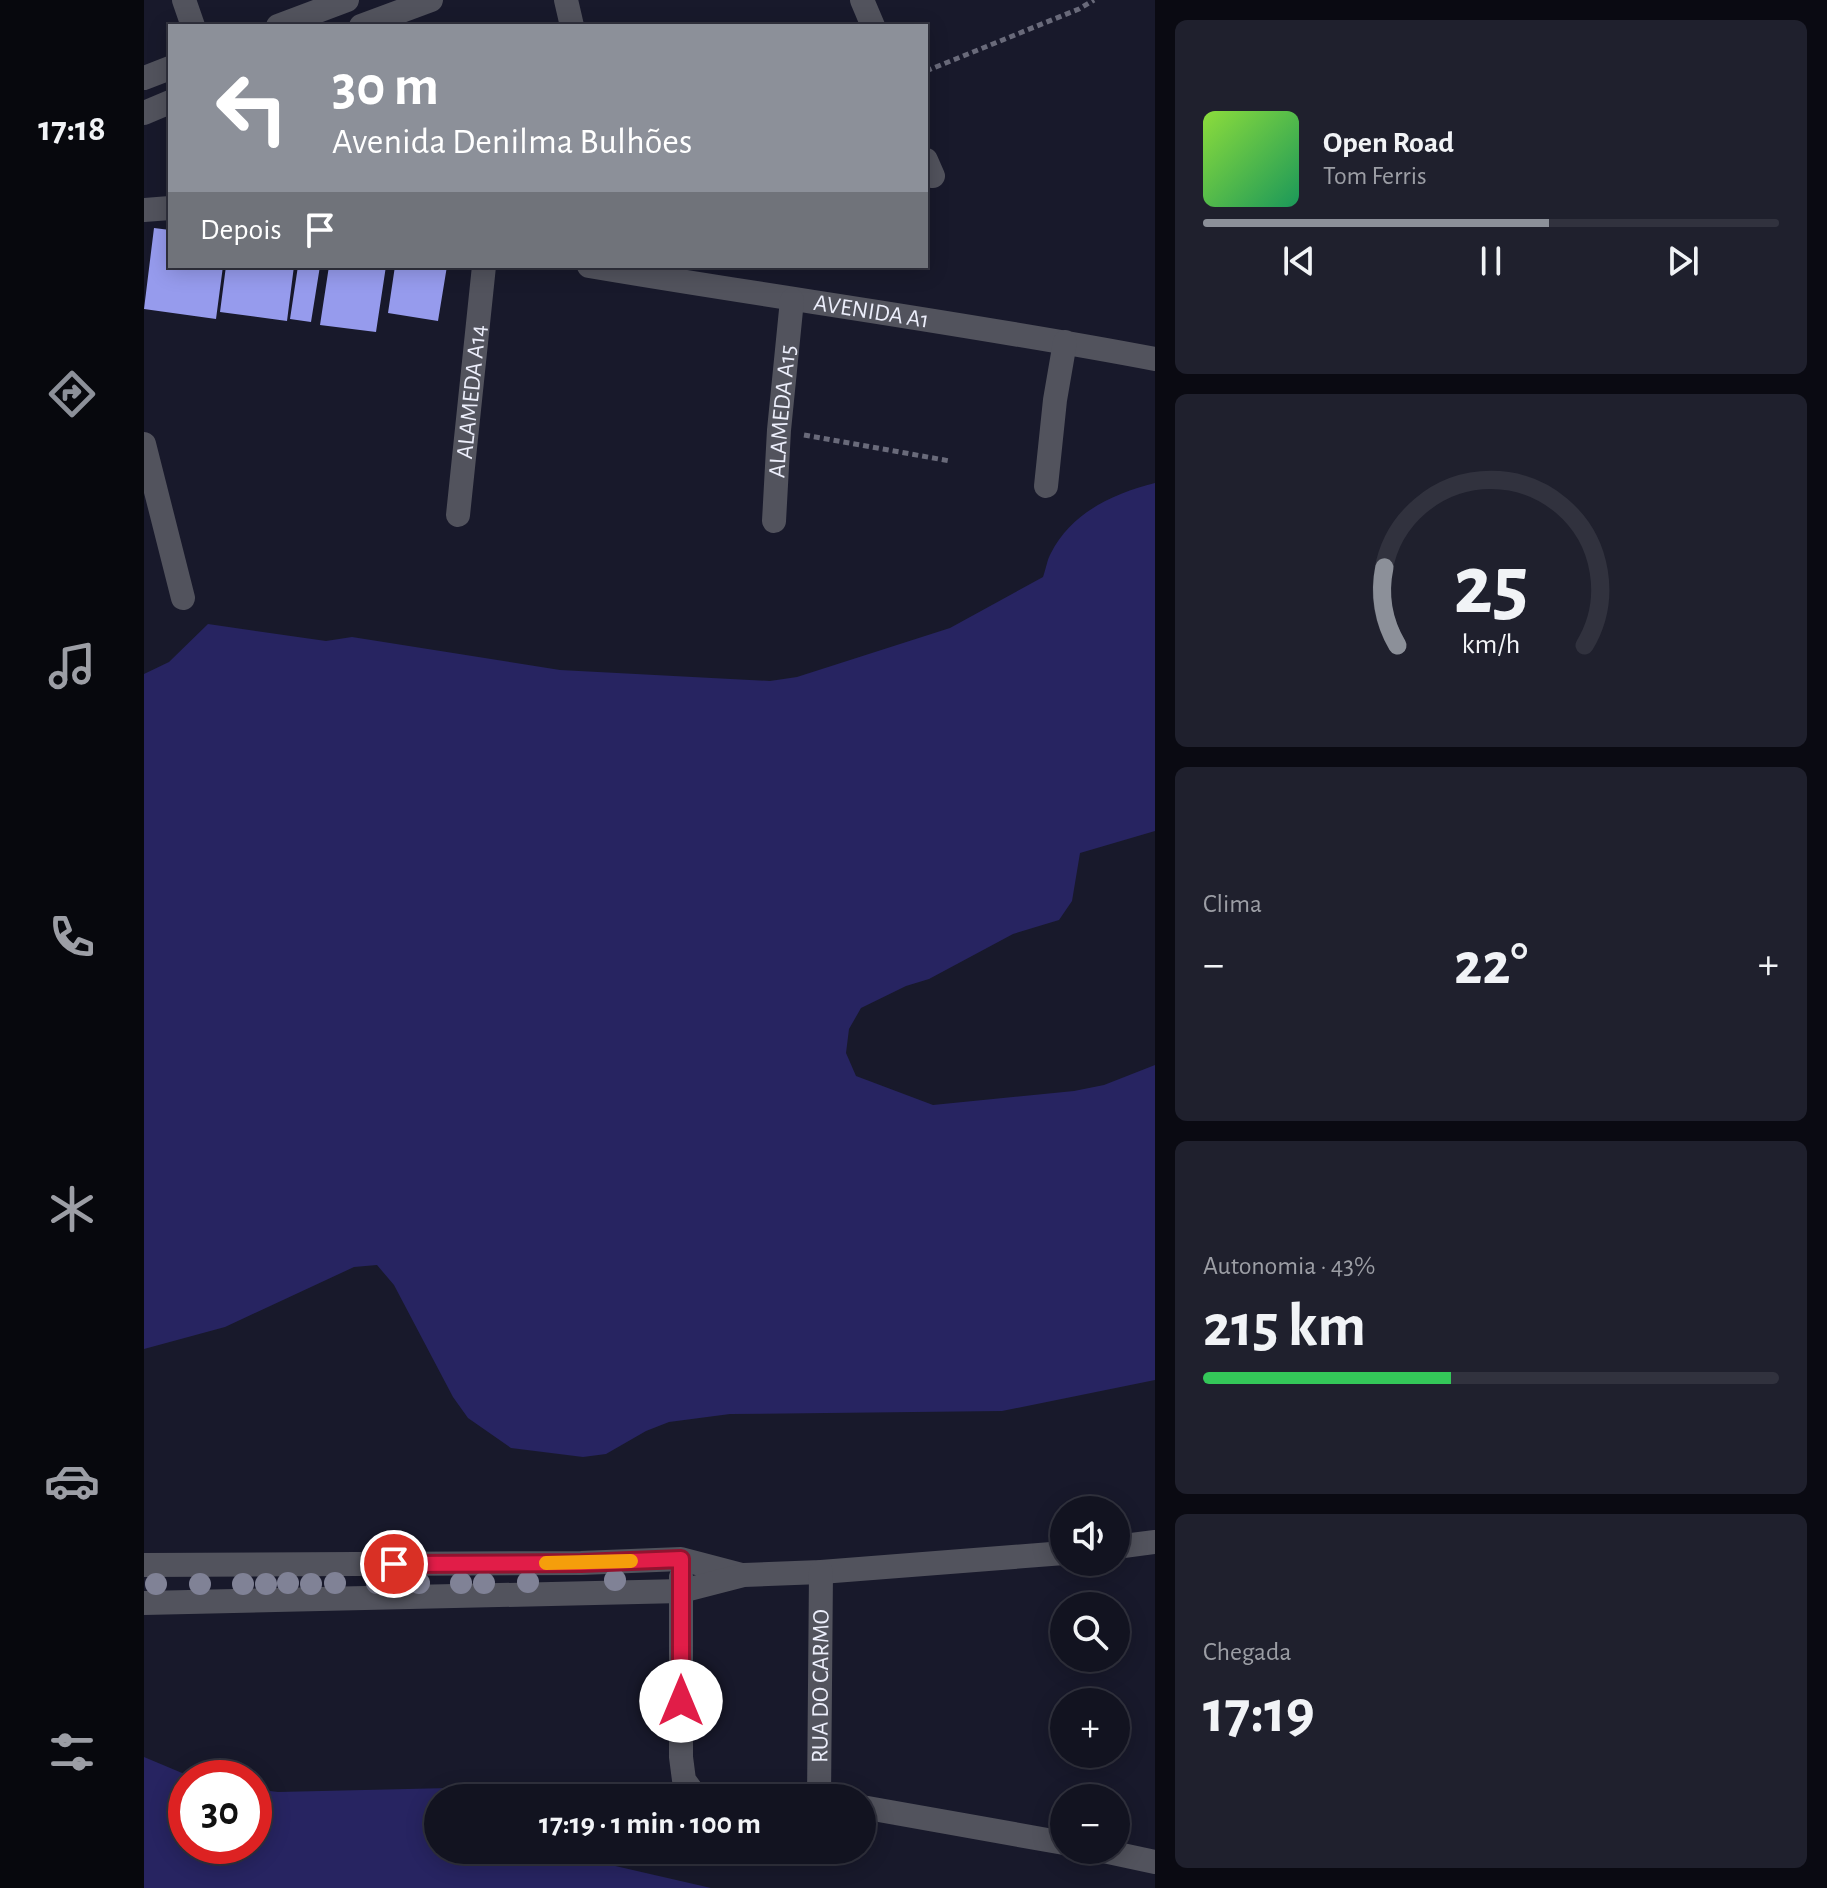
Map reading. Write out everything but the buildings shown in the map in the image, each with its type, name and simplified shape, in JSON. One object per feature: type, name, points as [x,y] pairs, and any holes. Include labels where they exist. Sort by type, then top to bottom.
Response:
[{"type":"street","points":[[184,0],[192,24]]},
{"type":"street","points":[[283,24],[347,0]]},
{"type":"street","points":[[366,24],[431,0]]},
{"type":"street","points":[[566,0],[572,24]]},
{"type":"street","points":[[862,0],[872,24]]},
{"type":"street","points":[[144,78],[168,69]]},
{"type":"street","points":[[144,113],[168,103]]},
{"type":"street","points":[[144,210],[168,208]]},
{"type":"street","name":"ALAMEDA A14","points":[[458,515],[484,268]]},
{"type":"street","name":"AVENIDA A1","points":[[601,268],[1155,359]]},
{"type":"street","name":"ALAMEDA A15","points":[[774,521],[779,430],[792,300]]},
{"type":"street","points":[[1046,486],[1065,342]]},
{"type":"street","points":[[144,444],[183,598]]},
{"type":"street","points":[[1130,1545],[1155,1542]]},
{"type":"street","points":[[144,1603],[682,1591],[744,1575],[1050,1554]]},
{"type":"street","points":[[144,1565],[566,1563],[681,1559],[744,1575]]},
{"type":"street","points":[[681,1559],[681,1757],[687,1784]]},
{"type":"street","name":"RUA DO CARMO","points":[[819,1784],[821,1572]]},
{"type":"street","points":[[876,1809],[1050,1841]]},
{"type":"street","points":[[1130,1857],[1155,1862]]},
{"type":"path","points":[[928,70],[1079,9],[1094,0]]},
{"type":"path","points":[[779,430],[950,461]]},
{"type":"shaded area","points":[[1155,483],[1155,831],[1080,853],[1072,901],[1059,920],[1013,934],[929,979],[906,986],[861,1008],[849,1029],[846,1053],[856,1076],[933,1105],[1074,1091],[1104,1085],[1155,1065],[1155,1380],[1002,1411],[730,1414],[669,1422],[606,1454],[583,1457],[511,1448],[468,1418],[453,1397],[394,1285],[377,1265],[354,1267],[225,1327],[144,1349],[144,674],[169,662],[208,624],[326,641],[352,637],[560,670],[770,681],[797,677],[950,628],[1043,577],[1060,539],[1082,516],[1109,499]]},
{"type":"shaded area","points":[[144,1757],[168,1767],[168,1864],[272,1864],[272,1791],[424,1789],[424,1864],[610,1864],[711,1888],[144,1888]]},
{"type":"slow traffic","points":[[546,1563],[631,1561]]},
{"type":"route","points":[[394,1564],[681,1559],[681,1701]]}]
